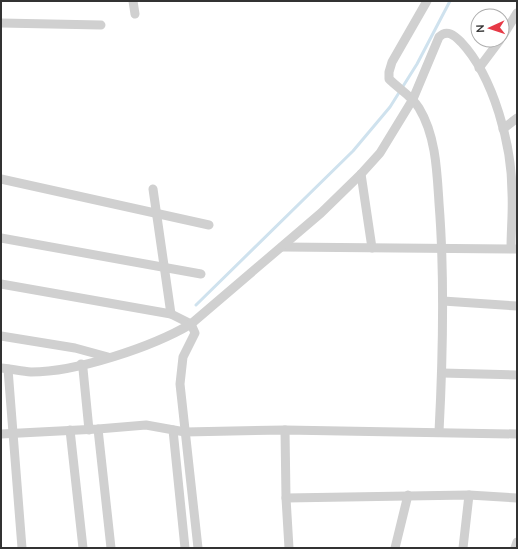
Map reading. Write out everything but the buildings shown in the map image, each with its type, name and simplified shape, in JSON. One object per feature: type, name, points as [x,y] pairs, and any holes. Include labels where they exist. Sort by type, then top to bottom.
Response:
[{"type":"street","points":[[133,1],[135,14]]},
{"type":"street","points":[[427,1],[392,62],[389,72],[389,79],[411,98],[425,121],[437,166],[443,248],[442,373],[439,432]]},
{"type":"street","points":[[510,24],[517,13]]},
{"type":"street","points":[[1,23],[100,25]]},
{"type":"street","points":[[22,548],[14,434],[4,368],[31,372],[60,369],[146,346],[169,337],[191,324],[282,247],[361,174],[380,153],[411,98],[439,37],[443,33],[448,32],[455,36],[463,44],[479,68],[494,96],[503,129],[515,192],[514,249],[282,247]]},
{"type":"street","points":[[479,68],[494,48]]},
{"type":"street","points":[[503,129],[516,120]]},
{"type":"street","points":[[361,174],[372,248]]},
{"type":"street","points":[[1,179],[209,225]]},
{"type":"street","points":[[153,189],[171,314]]},
{"type":"street","points":[[1,238],[201,274]]},
{"type":"street","points":[[1,284],[171,314],[191,324],[195,333],[183,357],[180,370],[180,384],[198,548]]},
{"type":"street","points":[[443,302],[517,306]]},
{"type":"street","points":[[1,336],[75,348],[108,357]]},
{"type":"street","points":[[81,364],[83,369],[89,430]]},
{"type":"street","points":[[442,373],[517,375]]},
{"type":"street","points":[[1,434],[89,430],[146,425],[185,432],[285,430],[517,434]]},
{"type":"street","points":[[98,429],[111,548]]},
{"type":"street","points":[[70,430],[83,548]]},
{"type":"street","points":[[173,430],[185,548]]},
{"type":"street","points":[[285,430],[286,498],[289,548]]},
{"type":"street","points":[[286,498],[469,494],[517,498]]},
{"type":"street","points":[[463,548],[469,494]]},
{"type":"street","points":[[395,548],[408,495]]},
{"type":"street","points":[[515,548],[517,542]]},
{"type":"waterway","points":[[196,305],[353,151],[390,107],[417,64],[450,1]]}]
